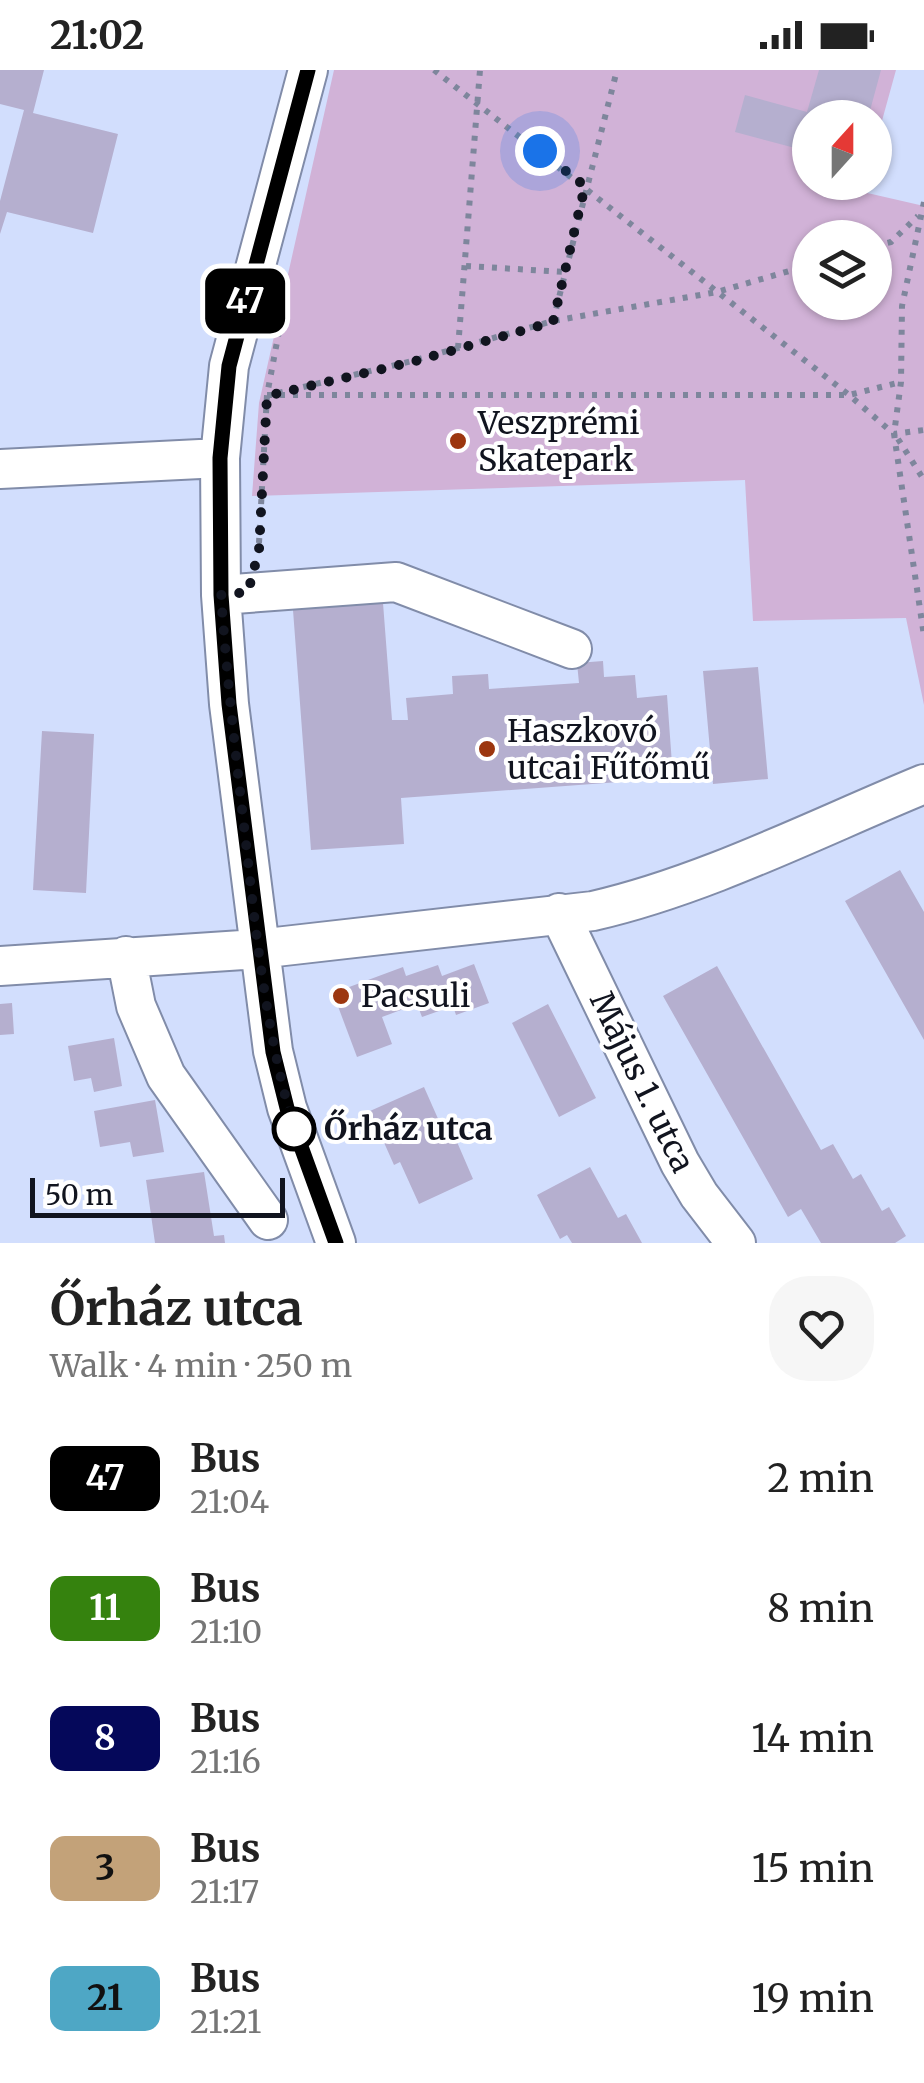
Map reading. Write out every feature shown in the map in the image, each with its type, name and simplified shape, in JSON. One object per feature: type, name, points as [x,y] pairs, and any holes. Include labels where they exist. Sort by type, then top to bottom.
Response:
[{"type":"street","points":[[308,70],[229,366],[220,458],[234,594],[229,704],[273,1052],[287,1108],[336,1243]]},
{"type":"street","points":[[0,469],[220,458]]},
{"type":"street","points":[[234,594],[396,582],[572,648]]},
{"type":"street","points":[[0,966],[258,949],[594,912],[636,901],[924,784]]},
{"type":"street","name":"Május 1. utca","points":[[559,914],[680,1163],[698,1195],[736,1243]]},
{"type":"street","points":[[126,956],[136,1006],[166,1076],[268,1220]]},
{"type":"path","points":[[434,70],[850,395],[894,434],[924,480]]},
{"type":"path","points":[[458,348],[480,70]]},
{"type":"path","points":[[553,322],[617,70]]},
{"type":"path","points":[[924,202],[902,306],[901,382],[894,434],[924,636]]},
{"type":"path","points":[[892,240],[920,214]]},
{"type":"path","points":[[466,266],[566,272]]},
{"type":"path","points":[[267,396],[553,322],[717,292],[792,270]]},
{"type":"path","points":[[234,594],[259,550],[267,396],[280,324]]},
{"type":"path","points":[[267,396],[850,395],[901,382]]},
{"type":"path","points":[[894,434],[924,430]]},
{"type":"shaded area","points":[[334,70],[896,70],[888,100],[792,100],[792,200],[892,199],[924,206],[924,705],[906,618],[753,621],[745,480],[252,496],[259,403]]},
{"type":"building","points":[[0,70],[44,70],[33,113],[118,134],[93,233],[7,212],[0,234],[0,201],[24,110],[0,104]]},
{"type":"building","points":[[819,70],[881,70],[873,100],[810,100]]},
{"type":"building","points":[[745,95],[792,108],[792,147],[735,132]]},
{"type":"building","name":"Haszkovó utcai Fűtőmű","points":[[383,603],[392,720],[408,720],[406,698],[453,694],[452,676],[488,674],[489,689],[579,683],[577,663],[603,661],[604,677],[635,675],[637,698],[667,695],[673,778],[401,798],[404,844],[311,850],[293,610]]},
{"type":"building","points":[[758,667],[768,779],[713,784],[703,671]]},
{"type":"building","points":[[42,731],[94,734],[86,893],[33,890]]},
{"type":"building","points":[[900,870],[924,912],[924,1040],[845,901]]},
{"type":"building","points":[[474,964],[489,1003],[456,1015],[453,1006],[422,1017],[417,1004],[382,1017],[392,1044],[357,1057],[333,993],[403,967],[406,976],[438,965],[442,976]]},
{"type":"building","points":[[717,966],[821,1150],[833,1144],[853,1179],[861,1174],[882,1211],[889,1207],[906,1236],[895,1243],[821,1243],[801,1209],[788,1217],[663,996]]},
{"type":"building","points":[[12,1003],[14,1034],[0,1035],[0,1004]]},
{"type":"building","points":[[548,1004],[596,1098],[559,1117],[512,1023]]},
{"type":"building","points":[[114,1038],[122,1086],[94,1092],[91,1078],[74,1081],[68,1046]]},
{"type":"building","points":[[424,1087],[447,1139],[454,1135],[473,1179],[419,1204],[400,1162],[394,1165],[370,1111]]},
{"type":"building","points":[[155,1100],[164,1152],[133,1157],[130,1142],[100,1147],[94,1111]]},
{"type":"building","points":[[590,1167],[618,1218],[626,1214],[642,1243],[572,1243],[567,1235],[560,1239],[537,1195]]},
{"type":"building","points":[[204,1172],[214,1236],[224,1235],[225,1243],[155,1243],[146,1180]]},
{"type":"bus line","name":"47","points":[[308,70],[229,366],[220,458],[221,595],[229,704],[273,1052],[287,1108],[336,1243]]},
{"type":"place","name":"Veszprémi Skatepark","points":[[458,441]]},
{"type":"place","name":"Haszkovó utcai Fűtőmű","points":[[487,749]]},
{"type":"place","name":"Pacsuli","points":[[341,996]]},
{"type":"place","name":"Őrház utca","points":[[294,1129]]},
{"type":"route","points":[[294,1129],[273,1052],[258,949],[229,704],[221,595],[248,592],[259,550],[267,396],[412,362],[553,322],[585,186],[540,151]]}]
